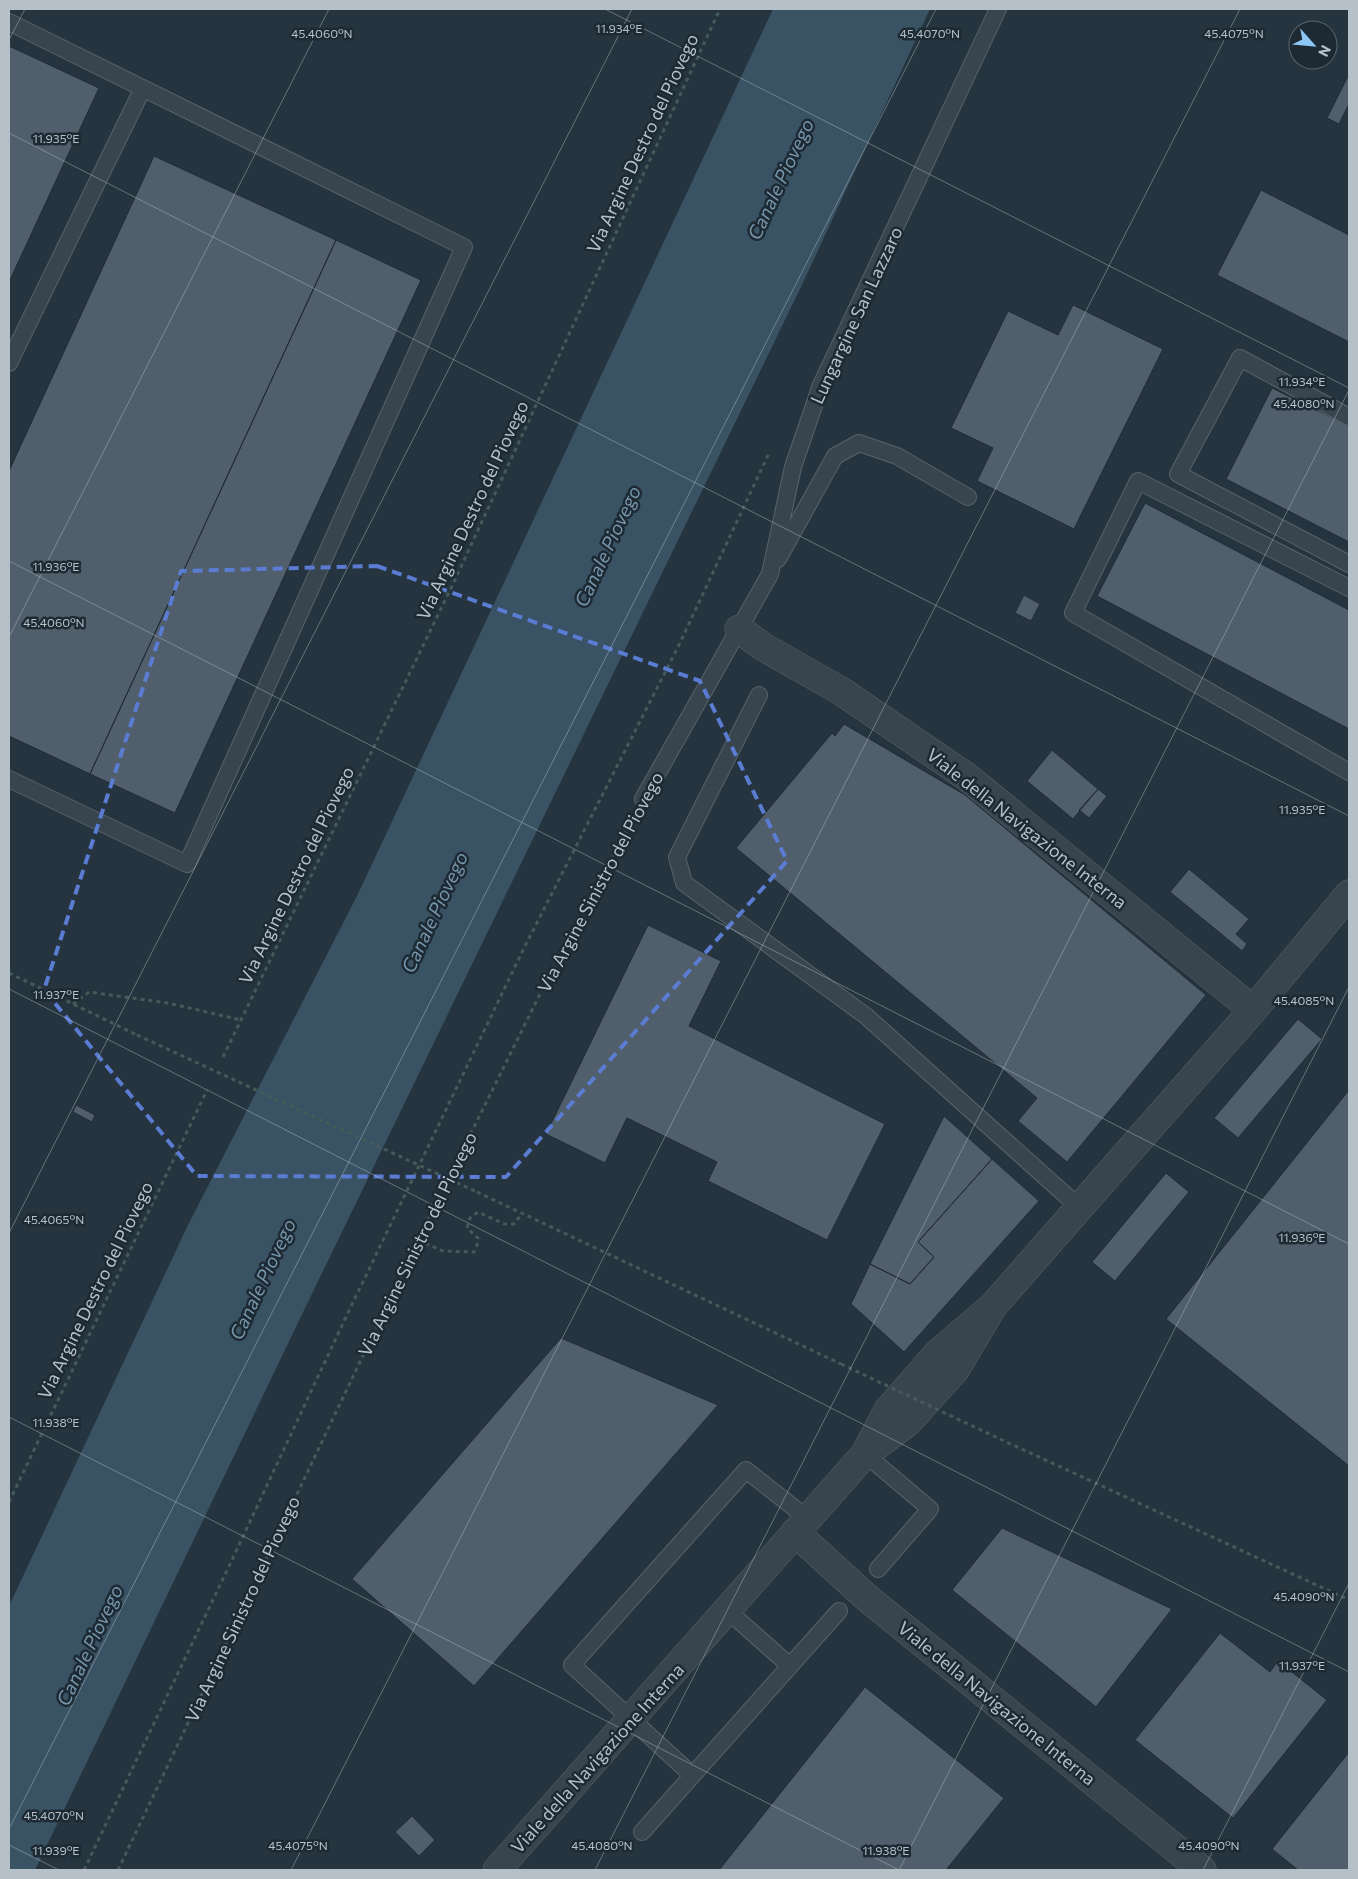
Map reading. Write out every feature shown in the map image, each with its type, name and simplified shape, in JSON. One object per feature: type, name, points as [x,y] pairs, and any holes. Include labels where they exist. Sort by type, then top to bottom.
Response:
[{"type":"street","name":"Viale della Navigazione Interna","points":[[739,629],[762,646],[841,691],[967,777],[1253,1010]]},
{"type":"street","name":"Viale della Navigazione Interna","points":[[497,1870],[865,1454],[908,1422],[955,1370],[993,1306],[1253,1010],[1349,894]]},
{"type":"street","name":"Viale della Navigazione Interna","points":[[801,1525],[866,1597],[1202,1870]]},
{"type":"lane","name":"Lungargine San Lazzaro","points":[[739,629],[770,574],[793,467],[821,385],[998,9]]},
{"type":"lane","points":[[9,22],[464,247],[187,864],[9,779]]},
{"type":"lane","points":[[9,363],[143,88]]},
{"type":"lane","points":[[1349,417],[1240,358],[1178,474],[1349,564]]},
{"type":"lane","points":[[770,574],[835,456],[859,443],[897,456],[968,497]]},
{"type":"lane","points":[[1348,769],[1073,613],[1138,481],[1349,588]]},
{"type":"lane","name":"Via Argine Sinistro del Piovego","points":[[643,799],[739,629]]},
{"type":"lane","points":[[758,695],[677,857],[684,883],[866,1016],[1080,1208]]},
{"type":"lane","points":[[865,1454],[930,1509],[878,1569]]},
{"type":"lane","points":[[692,1776],[572,1665],[746,1470],[801,1525]]},
{"type":"lane","points":[[727,1610],[790,1666]]},
{"type":"lane","points":[[642,1832],[839,1612]]},
{"type":"path","name":"Via Argine Destro del Piovego","points":[[223,1057],[453,584],[720,9]]},
{"type":"path","points":[[84,1870],[349,1310],[524,948],[678,647],[764,461],[773,446]]},
{"type":"path","name":"Via Argine Sinistro del Piovego","points":[[118,1870],[418,1240],[540,994],[643,799]]},
{"type":"path","points":[[9,973],[137,1035],[476,1192],[1000,1439],[1349,1600]]},
{"type":"path","points":[[73,1004],[90,992],[168,1004],[241,1020]]},
{"type":"path","name":"Via Argine Destro del Piovego","points":[[9,1502],[207,1090]]},
{"type":"path","points":[[418,1240],[442,1251],[474,1252],[478,1238],[467,1228],[470,1218],[478,1212],[504,1224],[514,1224],[521,1214]]},
{"type":"highlighted area","points":[[377,566],[700,681],[787,861],[506,1177],[197,1176],[44,990],[181,571]]},
{"type":"water","name":"Canale Piovego","points":[[773,9],[930,9],[801,287],[307,1304],[35,1870],[9,1870],[9,1606],[188,1225],[357,896]]},
{"type":"building","points":[[9,46],[99,88],[9,282]]},
{"type":"building","points":[[1349,74],[1349,104],[1339,124],[1327,118]]},
{"type":"building","points":[[154,156],[336,240],[90,774],[9,736],[9,471]]},
{"type":"building","points":[[1261,190],[1349,235],[1349,342],[1217,275]]},
{"type":"building","points":[[336,240],[421,280],[175,813],[90,774]]},
{"type":"building","points":[[1073,305],[1163,349],[1074,529],[977,481],[993,448],[951,428],[1008,311],[1058,335]]},
{"type":"building","points":[[1272,388],[1349,426],[1349,542],[1226,479]]},
{"type":"building","points":[[1145,503],[1349,610],[1349,729],[1097,596]]},
{"type":"building","points":[[1024,595],[1040,604],[1031,621],[1015,613]]},
{"type":"building","points":[[844,724],[965,795],[1206,995],[1067,1162],[1018,1121],[1037,1098],[736,848],[832,733],[835,736]]},
{"type":"building","points":[[1052,750],[1098,789],[1073,819],[1027,781]]},
{"type":"building","points":[[1098,789],[1107,796],[1089,818],[1079,810]]},
{"type":"building","points":[[1189,869],[1249,919],[1236,934],[1247,944],[1242,951],[1170,892]]},
{"type":"building","points":[[648,925],[721,961],[689,1026],[885,1124],[827,1240],[708,1181],[717,1162],[627,1118],[605,1163],[546,1134]]},
{"type":"building","points":[[1298,1019],[1322,1039],[1238,1138],[1214,1118]]},
{"type":"building","points":[[1349,1090],[1349,1466],[1166,1319]]},
{"type":"building","points":[[76,1105],[95,1115],[92,1122],[73,1112]]},
{"type":"building","points":[[944,1116],[992,1159],[918,1242],[934,1257],[910,1284],[870,1264]]},
{"type":"building","points":[[992,1159],[1039,1201],[904,1352],[851,1304],[870,1264],[910,1284],[934,1257],[918,1242]]},
{"type":"building","points":[[1166,1173],[1189,1192],[1115,1281],[1092,1262]]},
{"type":"building","points":[[561,1338],[718,1405],[474,1686],[352,1579]]},
{"type":"building","points":[[1002,1528],[1172,1609],[1096,1707],[952,1590]]},
{"type":"building","points":[[1220,1633],[1270,1672],[1278,1661],[1327,1700],[1233,1818],[1135,1740]]},
{"type":"building","points":[[865,1687],[1004,1798],[946,1870],[719,1870]]},
{"type":"building","points":[[1349,1752],[1349,1870],[1298,1870],[1272,1849]]},
{"type":"building","points":[[412,1816],[435,1840],[419,1856],[395,1832]]}]
